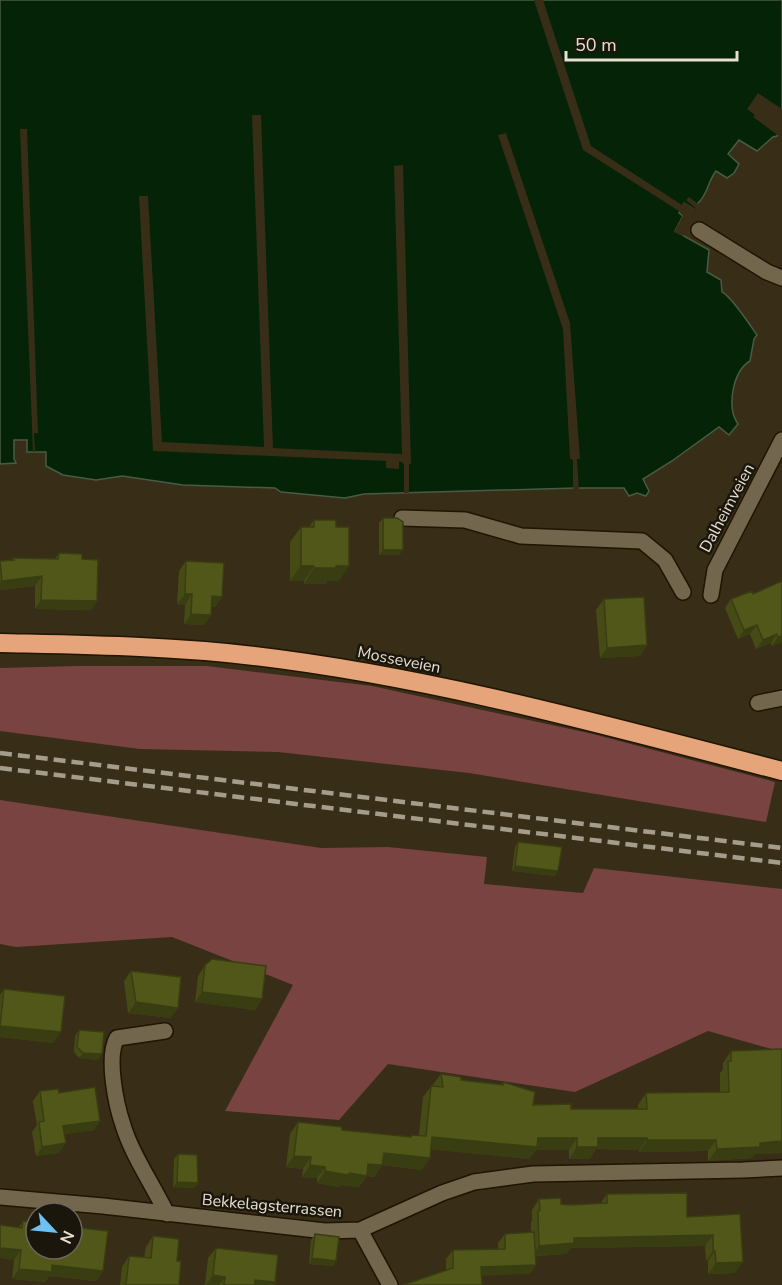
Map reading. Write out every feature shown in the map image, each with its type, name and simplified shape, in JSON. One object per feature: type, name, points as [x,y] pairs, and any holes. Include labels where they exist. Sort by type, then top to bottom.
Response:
[{"type":"highway","name":"Mosseveien","points":[[0,643],[205,651],[391,677],[555,713],[782,771]]},
{"type":"street","points":[[699,230],[758,267],[782,278]]},
{"type":"street","name":"Dalheimveien","points":[[711,595],[715,570],[782,440]]},
{"type":"street","points":[[402,518],[465,520],[521,536],[618,539],[642,542],[665,560],[683,592]]},
{"type":"street","points":[[758,703],[782,698]]},
{"type":"street","points":[[165,1031],[117,1038],[112,1054],[123,1126],[167,1214]]},
{"type":"street","name":"Bekkelagsterrassen","points":[[0,1197],[325,1231],[360,1230],[442,1193],[474,1182],[503,1176],[533,1173],[782,1168]]},
{"type":"street","points":[[360,1230],[390,1285]]},
{"type":"shaded area","points":[[0,0],[782,0],[782,124],[777,136],[757,151],[739,140],[728,154],[739,164],[734,173],[727,178],[716,171],[698,203],[697,211],[684,203],[679,213],[683,216],[675,231],[709,250],[707,272],[721,280],[722,292],[735,305],[757,335],[754,339],[750,361],[739,373],[733,390],[732,408],[738,424],[729,435],[719,427],[643,479],[649,491],[646,496],[637,493],[629,496],[624,488],[576,488],[364,494],[345,498],[281,492],[275,488],[183,485],[122,476],[96,480],[63,475],[46,466],[46,452],[27,452],[27,440],[14,440],[16,463],[0,464]]},
{"type":"shaded area","points":[[207,666],[372,686],[593,734],[775,782],[766,822],[469,773],[278,752],[140,749],[0,731],[0,668]]},
{"type":"shaded area","points":[[0,800],[321,848],[388,847],[487,857],[484,884],[583,893],[594,868],[782,889],[782,1052],[708,1031],[575,1092],[388,1064],[339,1120],[225,1111],[293,985],[172,937],[16,947],[0,944]]},
{"type":"pier","points":[[534,0],[543,0],[591,146],[682,205],[684,202],[698,210],[686,200],[689,197],[701,206],[701,211],[697,214],[685,207],[682,212],[686,216],[678,230],[684,234],[683,236],[674,232],[683,216],[679,211],[583,150]]},
{"type":"pier","points":[[758,93],[782,109],[782,131],[779,136],[753,117],[755,115],[747,109]]},
{"type":"pier","points":[[252,115],[261,115],[273,448],[402,454],[394,166],[403,165],[411,464],[409,464],[409,493],[404,493],[404,465],[402,462],[399,462],[399,469],[386,468],[386,461],[153,451],[139,196],[148,196],[162,442],[264,447]]},
{"type":"pier","points":[[20,129],[27,129],[38,433],[34,433],[35,452],[33,452]]},
{"type":"pier","points":[[506,133],[570,323],[580,459],[577,459],[579,491],[573,491],[573,460],[570,459],[563,329],[498,135]]},
{"type":"building","points":[[383,518],[397,518],[403,522],[403,550],[383,550]]},
{"type":"building","points":[[314,520],[336,520],[336,527],[349,527],[349,566],[314,568],[314,566],[301,566],[301,527],[314,527]]},
{"type":"building","points":[[59,553],[82,554],[82,559],[98,560],[97,601],[41,600],[42,576],[2,581],[0,561],[14,560],[13,558],[58,559]]},
{"type":"building","points":[[186,561],[224,563],[222,597],[212,596],[211,615],[191,614],[192,594],[185,594]]},
{"type":"building","points":[[782,581],[782,636],[778,637],[777,634],[763,640],[757,625],[744,630],[731,599],[752,591],[753,594]]},
{"type":"building","points":[[644,597],[647,645],[607,648],[604,599]]},
{"type":"building","points":[[518,842],[562,847],[558,871],[515,866]]},
{"type":"building","points":[[212,959],[266,966],[262,999],[202,992],[205,965]]},
{"type":"building","points":[[131,971],[181,977],[178,1008],[136,1002]]},
{"type":"building","points":[[4,989],[65,996],[61,1032],[0,1026]]},
{"type":"building","points":[[79,1030],[104,1032],[102,1054],[83,1053],[77,1047]]},
{"type":"building","points":[[782,1049],[782,1141],[760,1143],[760,1147],[717,1149],[716,1140],[598,1138],[598,1147],[577,1147],[577,1138],[538,1138],[537,1147],[432,1137],[430,1158],[384,1153],[382,1165],[368,1164],[367,1176],[325,1171],[325,1167],[310,1165],[311,1157],[294,1156],[298,1122],[342,1127],[342,1130],[411,1137],[412,1135],[426,1136],[431,1086],[443,1087],[441,1074],[461,1077],[461,1080],[503,1085],[503,1082],[535,1092],[533,1105],[571,1104],[571,1109],[647,1109],[646,1093],[729,1092],[728,1061],[731,1061],[731,1051]]},
{"type":"building","points":[[95,1087],[100,1121],[63,1126],[66,1143],[42,1147],[39,1122],[44,1121],[40,1091],[58,1089],[59,1093]]},
{"type":"building","points":[[178,1154],[197,1155],[198,1183],[177,1182]]},
{"type":"building","points":[[687,1193],[687,1217],[740,1214],[743,1262],[716,1263],[713,1235],[574,1238],[574,1243],[539,1246],[539,1199],[561,1198],[561,1204],[570,1205],[607,1203],[607,1194]]},
{"type":"building","points":[[24,1221],[24,1261],[84,1261],[84,1228],[108,1231],[103,1271],[52,1265],[52,1272],[19,1269],[21,1250],[0,1248],[0,1225],[22,1228]]},
{"type":"building","points":[[534,1232],[536,1265],[481,1267],[482,1285],[403,1285],[453,1268],[453,1250],[505,1249],[505,1234]]},
{"type":"building","points":[[315,1234],[339,1237],[336,1261],[312,1258]]},
{"type":"building","points":[[153,1236],[179,1239],[177,1261],[181,1261],[179,1285],[126,1285],[129,1256],[151,1258]]},
{"type":"building","points":[[216,1248],[278,1255],[275,1282],[255,1280],[255,1285],[224,1285],[225,1277],[213,1275]]},
{"type":"railway","points":[[0,753],[782,848]]},
{"type":"railway","points":[[0,768],[782,863]]}]
